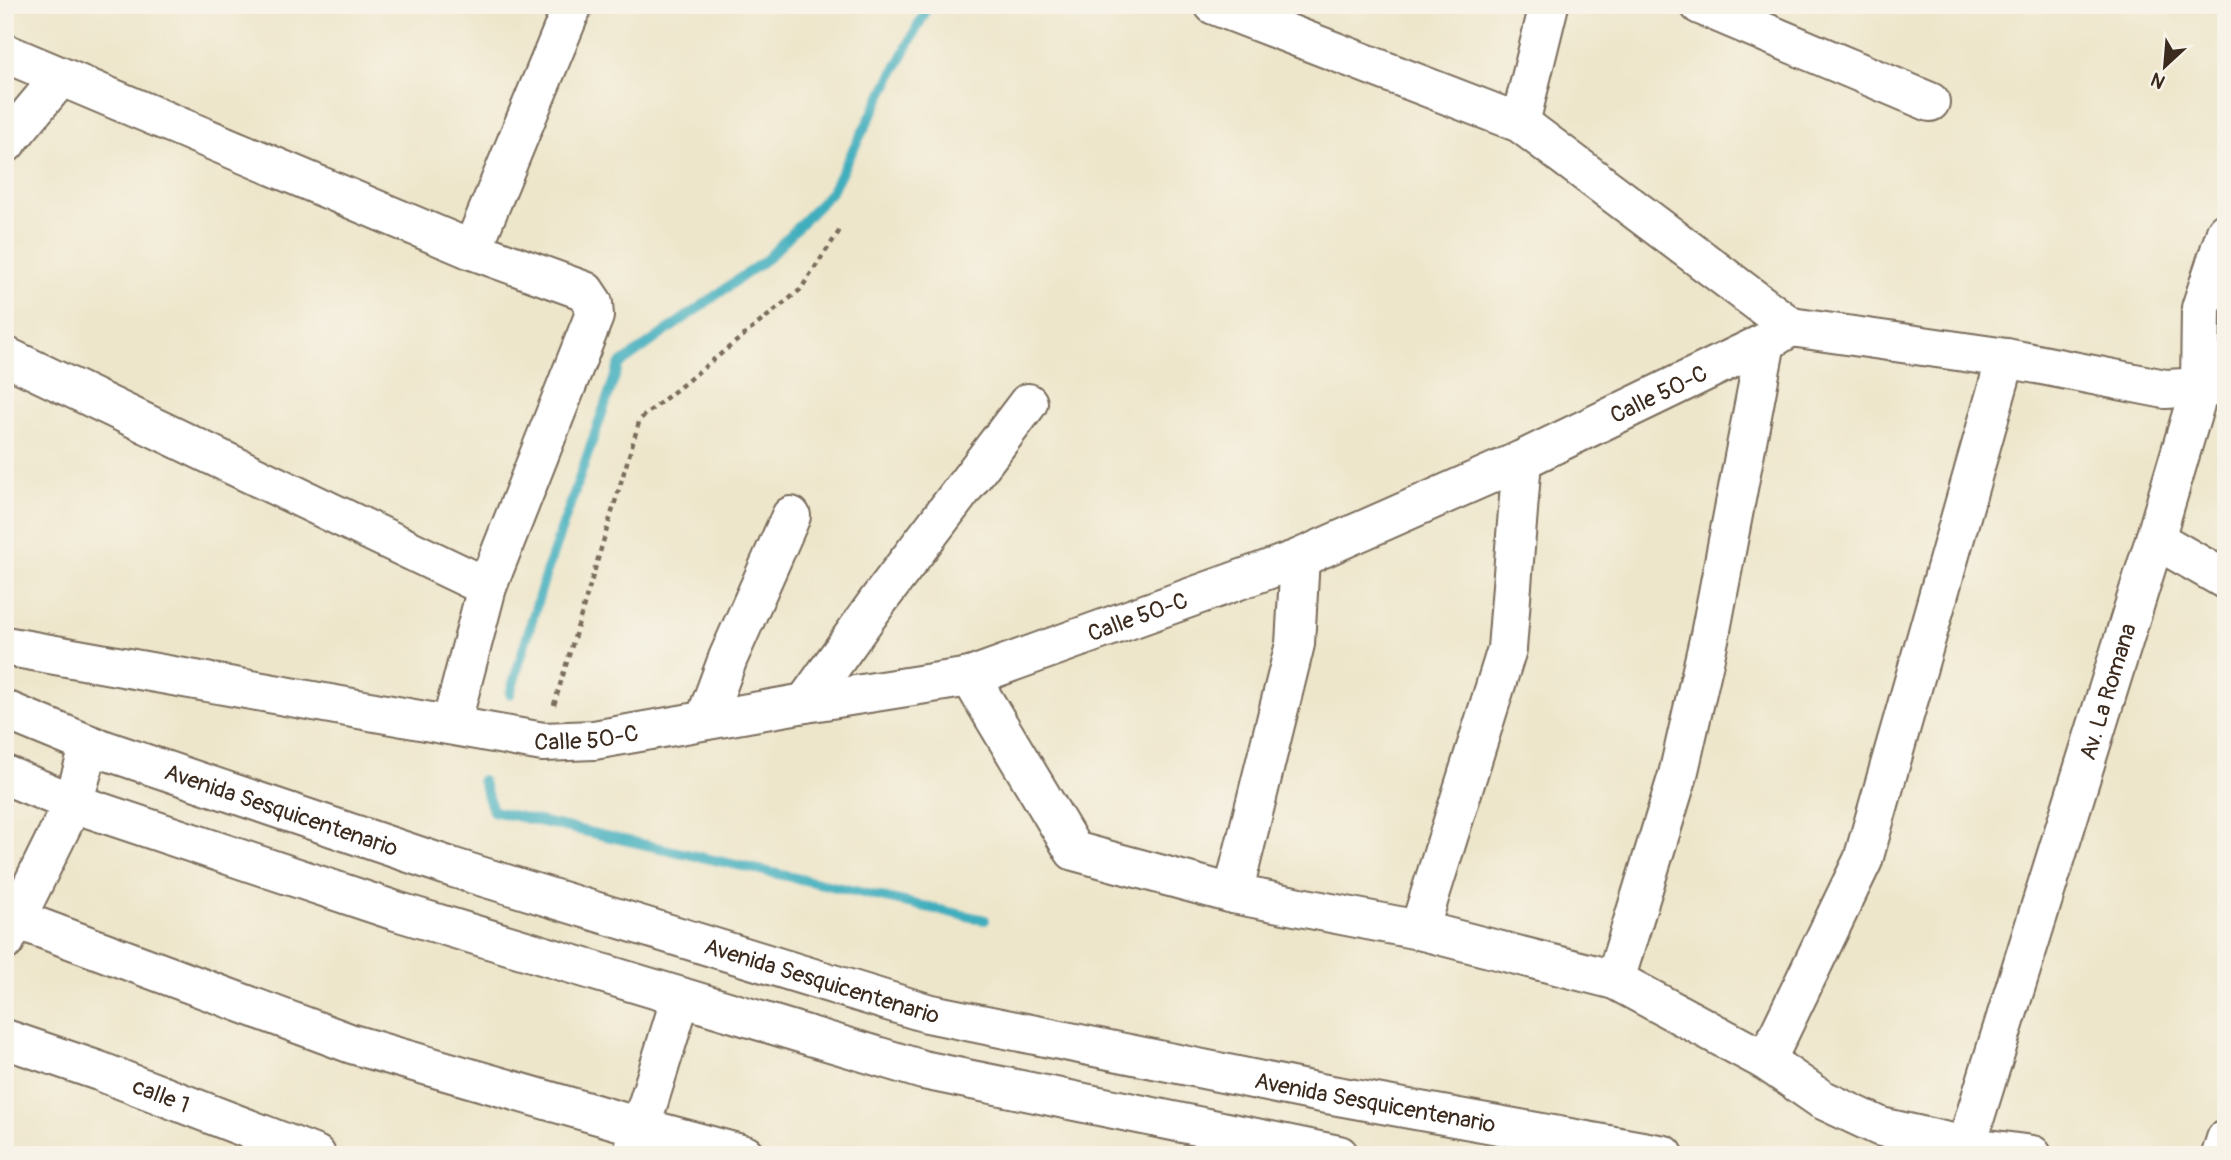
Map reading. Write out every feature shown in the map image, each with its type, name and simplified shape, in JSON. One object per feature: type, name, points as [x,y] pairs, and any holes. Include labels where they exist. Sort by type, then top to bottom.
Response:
[{"type":"street","points":[[472,250],[573,5]]},
{"type":"street","points":[[1214,5],[1520,123],[1779,335],[2006,358],[2165,389],[2213,386]]},
{"type":"street","points":[[1520,123],[1549,5]]},
{"type":"street","points":[[1700,5],[1930,102]]},
{"type":"street","points":[[5,53],[472,250],[585,291],[593,303],[594,316],[487,587],[451,725]]},
{"type":"street","points":[[5,144],[60,78]]},
{"type":"street","name":"Av. La Romana","points":[[1945,1147],[2155,539],[2213,386],[2201,308],[2226,232]]},
{"type":"street","points":[[1615,980],[1681,762],[1779,335]]},
{"type":"street","name":"Calle 50-C","points":[[5,646],[543,742],[594,740],[970,677],[1300,558],[1522,460],[1779,335]]},
{"type":"street","points":[[5,356],[487,587]]},
{"type":"street","points":[[1766,1061],[1863,860],[2006,358]]},
{"type":"street","points":[[805,703],[878,601],[1028,403]]},
{"type":"street","points":[[1419,930],[1507,649],[1522,460]]},
{"type":"street","points":[[705,720],[728,658],[791,516]]},
{"type":"street","points":[[2155,539],[2226,580]]},
{"type":"street","points":[[1233,894],[1295,644],[1300,558]]},
{"type":"street","points":[[970,677],[1074,851],[1233,894],[1419,930],[1615,980],[1766,1061],[1821,1099],[1881,1127],[1894,1143],[2032,1155]]},
{"type":"street","name":"Avenida Sesquicentenario","points":[[5,710],[90,745],[454,868],[928,1013],[1321,1093],[1664,1155]]},
{"type":"street","points":[[90,745],[73,803],[10,930],[636,1141],[745,1155]]},
{"type":"street","points":[[5,775],[73,803],[396,911],[923,1070],[1339,1155]]},
{"type":"street","points":[[636,1141],[681,998]]},
{"type":"street","name":"calle 1","points":[[5,1039],[99,1071],[316,1155]]},
{"type":"street","points":[[2221,1155],[2226,1139]]},
{"type":"path","points":[[543,742],[640,419],[800,290],[840,229]]},
{"type":"waterway","points":[[510,694],[545,576],[619,365],[768,258],[831,192],[929,5]]},
{"type":"waterway","points":[[482,780],[493,811],[985,920]]}]
